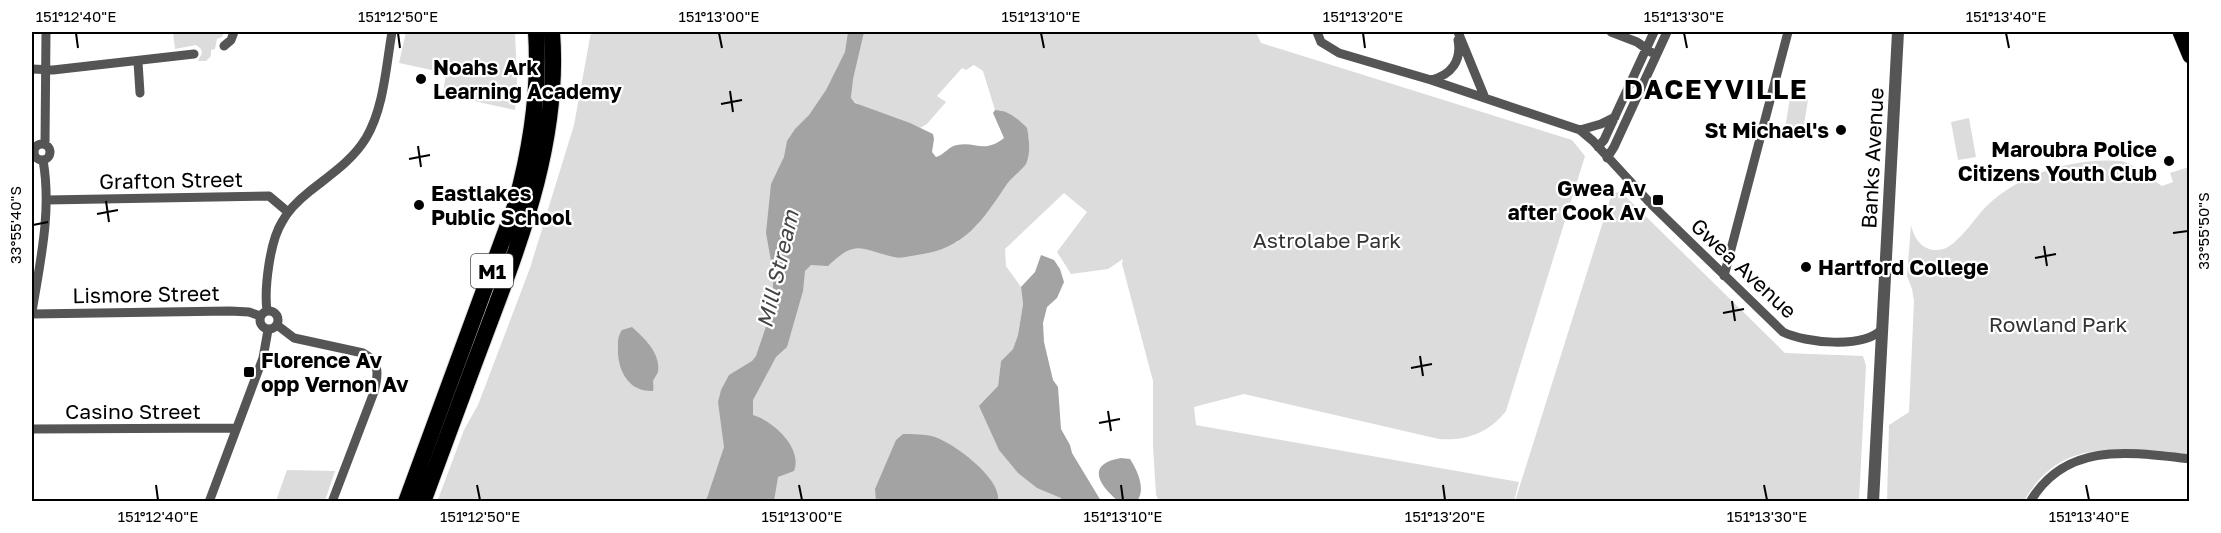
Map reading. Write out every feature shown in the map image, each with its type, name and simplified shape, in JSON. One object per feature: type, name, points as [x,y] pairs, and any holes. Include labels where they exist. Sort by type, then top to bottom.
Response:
[{"type":"highway","name":"M1","points":[[406,501],[515,206],[534,119],[537,77],[536,32]]},
{"type":"highway","name":"M1","points":[[423,501],[533,201],[549,123],[553,82],[552,32]]},
{"type":"main road","points":[[2180,32],[2190,56]]},
{"type":"street","points":[[44,160],[50,153],[45,144],[46,32]]},
{"type":"street","points":[[224,46],[231,40],[234,32]]},
{"type":"street","points":[[332,501],[374,392],[377,367],[369,356],[363,353],[294,338],[260,325],[279,227],[288,212],[346,162],[365,140],[378,109],[392,32]]},
{"type":"street","points":[[1317,32],[1321,42],[1339,53],[1431,80],[1580,130],[1615,117]]},
{"type":"street","points":[[1431,80],[1443,77],[1457,62],[1460,49],[1457,32]]},
{"type":"street","points":[[1457,32],[1485,98]]},
{"type":"street","points":[[1611,32],[1637,42],[1656,55]]},
{"type":"street","points":[[1598,147],[1604,140],[1654,32]]},
{"type":"street","points":[[1607,158],[1667,32]]},
{"type":"street","points":[[1724,276],[1788,32]]},
{"type":"street","name":"Banks Avenue","points":[[1873,501],[1900,32]]},
{"type":"street","name":"Banks Avenue","points":[[1879,501],[1900,32]]},
{"type":"street","points":[[32,69],[46,70],[138,62],[194,54]]},
{"type":"street","points":[[138,62],[141,93]]},
{"type":"street","name":"Gwea Avenue","points":[[1580,130],[1724,276],[1783,332],[1803,339],[1848,341],[1868,339],[1882,328]]},
{"type":"street","points":[[44,160],[36,158],[33,150],[45,144]]},
{"type":"street","points":[[32,313],[47,200],[44,160]]},
{"type":"street","name":"Grafton Street","points":[[47,200],[266,196],[272,197],[288,212]]},
{"type":"street","points":[[32,250],[42,251]]},
{"type":"street","name":"Lismore Street","points":[[32,313],[230,311],[263,314]]},
{"type":"street","points":[[209,501],[277,316],[273,312],[263,314]]},
{"type":"street","name":"Casino Street","points":[[32,429],[236,428]]},
{"type":"street","points":[[2030,501],[2055,473],[2091,456],[2122,453],[2190,459]]},
{"type":"green space","points":[[173,32],[224,32],[222,37],[217,39],[215,49],[211,50],[211,56],[206,61],[198,61],[202,53],[201,49],[196,45],[175,49]]},
{"type":"green space","points":[[406,32],[515,32],[517,80],[515,110],[443,94],[446,73],[399,63]]},
{"type":"green space","name":"Astrolabe Park","points":[[591,32],[1256,32],[1261,43],[1572,140],[1585,156],[1506,411],[1492,425],[1468,437],[1439,439],[1244,394],[1194,407],[1196,425],[1519,482],[1514,501],[1159,501],[1156,495],[1153,446],[1153,381],[1122,264],[1123,259],[1108,269],[1071,274],[1057,252],[1087,212],[1064,193],[1005,249],[1006,266],[1021,287],[1023,304],[1018,335],[1013,349],[1001,361],[998,386],[993,392],[1071,501],[437,502],[464,430],[478,405],[530,268],[574,125]],"holes":[[[974,65],[983,71],[995,110],[1001,110],[1029,137],[1025,164],[1014,174],[977,225],[956,243],[809,156],[852,92],[851,98],[863,107],[920,128],[927,124],[946,102],[937,96],[962,68],[966,70]]]},
{"type":"green space","points":[[1790,98],[1808,100],[1802,137],[1784,134]]},
{"type":"green space","points":[[1969,118],[1976,157],[1958,160],[1951,122]]},
{"type":"green space","name":"Rowland Park","points":[[2103,160],[2122,161],[2162,186],[2173,182],[2170,173],[2189,167],[2189,455],[2118,450],[2096,451],[2076,456],[2057,465],[2040,479],[2024,501],[1887,502],[1889,425],[1909,412],[1914,301],[1907,276],[1911,225],[1918,241],[1926,248],[1943,249],[1959,238],[1996,198],[2028,178],[2065,165]]},
{"type":"green space","points":[[1621,192],[1785,353],[1863,356],[1866,366],[1859,501],[1515,501],[1612,193]]},
{"type":"green space","points":[[287,470],[335,471],[325,501],[276,501]]},
{"type":"water","name":"Mill Stream","points":[[848,32],[864,32],[853,79],[851,98],[855,103],[933,134],[932,152],[936,157],[957,145],[985,146],[997,143],[1004,138],[993,113],[995,110],[1008,113],[1027,128],[1028,160],[971,231],[948,247],[900,258],[866,249],[853,249],[838,257],[828,266],[811,265],[805,271],[803,291],[787,347],[776,357],[753,400],[753,415],[777,429],[790,445],[796,462],[794,471],[778,477],[774,501],[704,501],[724,447],[718,402],[721,390],[729,375],[756,356],[773,306],[773,272],[766,233],[771,184],[784,157],[787,141],[826,90],[845,52]]},
{"type":"water","points":[[1041,255],[1054,260],[1064,282],[1057,298],[1047,307],[1043,323],[1044,342],[1053,380],[1058,387],[1061,429],[1072,453],[1101,501],[1062,501],[1061,498],[1037,488],[1018,473],[999,450],[979,406],[998,386],[1001,361],[1013,349],[1018,335],[1023,304],[1021,287],[1035,272]]},
{"type":"water","points":[[632,327],[651,346],[657,358],[658,372],[653,381],[653,391],[632,385],[621,368],[618,353],[619,335],[622,330]]},
{"type":"water","points":[[903,434],[935,437],[954,447],[976,463],[985,473],[993,483],[998,501],[876,501],[875,489],[896,440]]},
{"type":"water","points":[[1121,458],[1130,459],[1136,469],[1141,486],[1140,497],[1137,501],[1118,501],[1101,482],[1099,470],[1103,465]]},
{"type":"place","name":"Noahs Ark Learning Academy","points":[[421,79]]},
{"type":"place","name":"St Michael's","points":[[1841,130]]},
{"type":"place","name":"Maroubra Police Citizens Youth Club","points":[[2169,161]]},
{"type":"place","name":"Gwea Av after Cook Av","points":[[1658,200]]},
{"type":"place","name":"Eastlakes Public School","points":[[419,205]]},
{"type":"place","name":"Hartford College","points":[[1806,267]]},
{"type":"place","name":"Florence Av opp Vernon Av","points":[[249,372]]},
{"type":"district","name":"DACEYVILLE","points":[[1716,89]]}]
